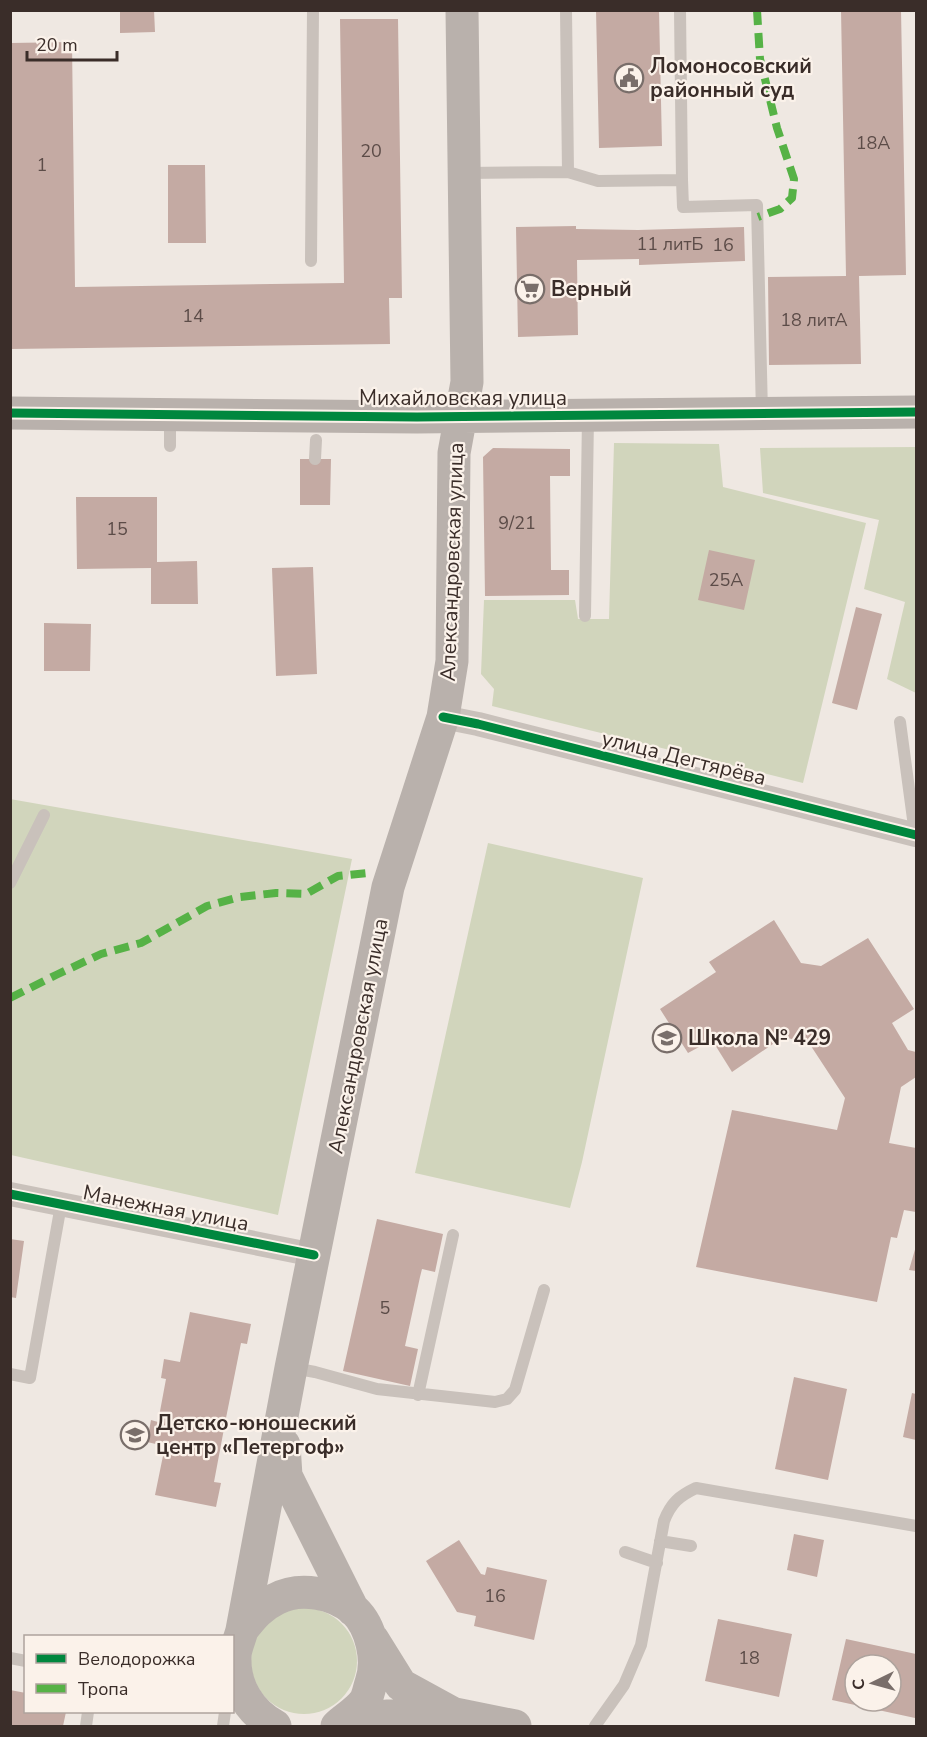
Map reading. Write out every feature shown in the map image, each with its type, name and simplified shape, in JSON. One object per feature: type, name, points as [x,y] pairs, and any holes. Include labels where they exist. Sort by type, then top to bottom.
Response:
[{"type":"main road","name":"Александровская улица","points":[[237,1652],[291,1368],[388,887],[443,717],[452,662],[454,453],[467,382],[462,10]]},
{"type":"main road","name":"Михайловская улица","points":[[10,413],[170,430],[460,417],[916,411]]},
{"type":"main road","name":"Александровская улица","points":[[281,1420],[286,1476],[356,1613]]},
{"type":"main road","points":[[275,1726],[263,1720],[250,1707],[237,1679],[237,1652],[257,1611],[277,1598],[306,1592],[327,1595],[356,1613],[401,1685],[456,1714]]},
{"type":"main road","points":[[336,1726],[365,1701],[375,1672],[374,1645],[356,1613]]},
{"type":"main road","points":[[336,1726],[387,1716],[456,1714],[515,1726]]},
{"type":"street","name":"улица Дегтярёва","points":[[443,717],[916,835]]},
{"type":"street","name":"Манежная улица","points":[[10,1194],[314,1255]]},
{"type":"lane","points":[[311,261],[313,10]]},
{"type":"lane","points":[[566,10],[568,172]]},
{"type":"lane","points":[[680,10],[683,207],[757,205],[762,414]]},
{"type":"lane","points":[[464,173],[568,172],[598,181],[682,180]]},
{"type":"lane","points":[[585,616],[588,416]]},
{"type":"lane","points":[[315,459],[316,440]]},
{"type":"lane","points":[[900,722],[916,835]]},
{"type":"lane","points":[[10,883],[44,815]]},
{"type":"lane","points":[[10,1374],[30,1378],[61,1205]]},
{"type":"lane","points":[[417,1395],[453,1235]]},
{"type":"lane","points":[[291,1368],[315,1372],[377,1389],[417,1395],[495,1402],[507,1400],[515,1390],[544,1290]]},
{"type":"lane","points":[[595,1726],[624,1684],[641,1645],[660,1541],[670,1507],[680,1496],[696,1488],[916,1526]]},
{"type":"lane","points":[[660,1541],[691,1546]]},
{"type":"lane","points":[[625,1552],[657,1563]]},
{"type":"green space","points":[[614,443],[719,444],[723,487],[866,523],[803,783],[492,706],[494,689],[481,674],[484,600],[575,600],[578,619],[609,619]]},
{"type":"green space","points":[[916,447],[916,693],[887,679],[905,602],[864,589],[879,520],[763,493],[760,448]]},
{"type":"green space","points":[[10,799],[352,859],[278,1215],[11,1155]]},
{"type":"green space","points":[[488,843],[643,878],[570,1208],[415,1173]]},
{"type":"green space","points":[[304,1608],[324,1612],[341,1624],[353,1641],[357,1661],[353,1681],[341,1698],[324,1710],[304,1714],[284,1710],[267,1698],[255,1681],[251,1661],[255,1641],[267,1624],[284,1612]]},
{"type":"building","points":[[120,10],[154,10],[155,32],[120,33]]},
{"type":"building","name":"Ломоносовский районный суд","points":[[596,10],[659,10],[662,146],[599,148]]},
{"type":"building","points":[[841,10],[901,10],[906,275],[859,276],[861,364],[769,365],[768,277],[846,276]]},
{"type":"building","points":[[340,19],[398,19],[402,298],[389,298],[390,344],[10,349],[10,43],[72,42],[75,287],[344,283]]},
{"type":"building","points":[[168,165],[205,165],[206,243],[168,243]]},
{"type":"building","points":[[576,226],[576,229],[638,230],[744,227],[745,261],[639,265],[639,259],[577,260],[578,335],[518,337],[516,227]]},
{"type":"building","points":[[493,448],[570,449],[570,476],[550,476],[551,570],[569,570],[569,595],[485,596],[483,457]]},
{"type":"building","points":[[300,459],[331,459],[330,505],[300,505]]},
{"type":"building","points":[[76,497],[157,497],[157,562],[197,561],[198,604],[151,604],[151,568],[77,569]]},
{"type":"building","points":[[709,550],[755,560],[744,610],[698,600]]},
{"type":"building","points":[[313,567],[317,674],[276,676],[272,568]]},
{"type":"building","points":[[856,607],[882,614],[857,710],[832,703]]},
{"type":"building","points":[[44,623],[91,624],[90,671],[44,671]]},
{"type":"building","points":[[774,920],[801,963],[821,966],[868,938],[914,1009],[892,1023],[908,1050],[916,1052],[916,1077],[901,1087],[889,1143],[916,1148],[916,1212],[904,1210],[897,1238],[891,1237],[877,1302],[696,1267],[732,1110],[837,1130],[845,1098],[809,1043],[783,1037],[732,1072],[712,1040],[688,1053],[660,1009],[716,972],[709,962]]},
{"type":"building","points":[[377,1219],[443,1234],[435,1272],[422,1269],[405,1346],[418,1349],[410,1386],[343,1371]]},
{"type":"building","points":[[10,1239],[24,1241],[16,1298],[10,1297]]},
{"type":"building","points":[[916,1246],[916,1271],[909,1270]]},
{"type":"building","points":[[190,1312],[251,1324],[247,1344],[241,1343],[226,1418],[214,1482],[221,1483],[216,1507],[155,1495],[165,1446],[147,1442],[151,1420],[158,1422],[166,1379],[161,1378],[164,1359],[180,1362]]},
{"type":"building","points":[[794,1377],[847,1389],[828,1480],[775,1469]]},
{"type":"building","points":[[912,1393],[916,1394],[916,1440],[903,1437]]},
{"type":"building","points":[[794,1534],[824,1540],[817,1577],[787,1570]]},
{"type":"building","points":[[459,1540],[481,1574],[485,1575],[487,1567],[547,1580],[534,1640],[474,1626],[476,1616],[457,1612],[426,1561]]},
{"type":"building","points":[[718,1619],[792,1634],[779,1697],[705,1681]]},
{"type":"building","points":[[846,1639],[916,1654],[915,1718],[892,1713],[903,1713],[903,1653],[843,1653],[843,1702],[832,1700]]},
{"type":"building","points":[[10,1690],[24,1693],[24,1713],[66,1713],[63,1726],[10,1726]]},
{"type":"marked path","points":[[757,10],[760,59],[777,128],[794,179],[792,198],[780,209],[758,217]]},
{"type":"marked path","points":[[10,998],[101,954],[141,943],[207,906],[240,897],[276,893],[306,894],[338,876],[367,873]]},
{"type":"cycle path","points":[[10,413],[417,417],[916,412]]},
{"type":"cycle path","points":[[443,717],[916,835]]},
{"type":"cycle path","points":[[10,1194],[314,1255]]},
{"type":"place","name":"Ломоносовский районный суд","points":[[629,78]]},
{"type":"place","name":"Верный","points":[[530,289]]},
{"type":"place","name":"Школа № 429","points":[[667,1038]]},
{"type":"place","name":"Детско-юношеский центр «Петергоф»","points":[[135,1435]]}]
